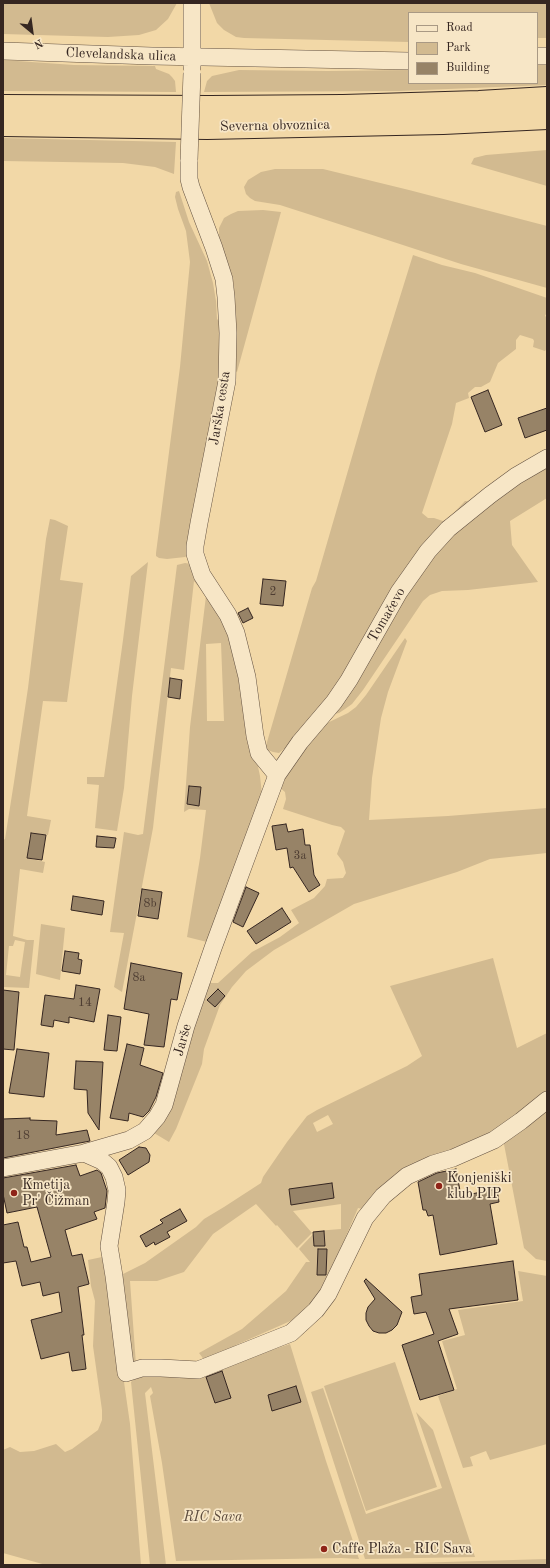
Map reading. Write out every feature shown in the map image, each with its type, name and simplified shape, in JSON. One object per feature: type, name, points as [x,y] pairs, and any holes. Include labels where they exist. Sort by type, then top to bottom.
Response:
[{"type":"highway","name":"Severna obvoznica","points":[[3,106],[343,106],[479,102],[547,98]]},
{"type":"highway","name":"Severna obvoznica","points":[[3,125],[207,128],[443,123],[547,118]]},
{"type":"street","name":"Jarška cesta","points":[[192,3],[189,174],[191,186],[224,279],[227,302],[228,333],[227,381],[199,523],[195,554],[202,576],[228,615],[236,633],[247,678],[252,722],[256,741],[260,753],[277,775]]},
{"type":"street","name":"Clevelandska ulica","points":[[3,50],[192,65],[408,61]]},
{"type":"street","name":"Tomačevo","points":[[265,807],[277,775],[300,742],[334,702],[350,680],[399,592],[428,552],[448,530],[490,495],[516,476],[547,458]]},
{"type":"street","name":"Jarše","points":[[3,1168],[84,1153],[129,1140],[145,1131],[157,1117],[164,1106],[186,1026],[265,807]]},
{"type":"street","points":[[84,1153],[102,1161],[109,1167],[114,1177],[117,1190],[109,1246],[126,1373],[142,1368],[198,1370],[291,1333],[316,1310],[328,1294],[365,1218],[383,1196],[406,1176],[494,1140],[522,1121],[547,1100]]},
{"type":"green space","points":[[3,3],[177,3],[168,19],[156,30],[139,35],[108,37],[3,34]]},
{"type":"green space","points":[[209,3],[547,3],[547,38],[538,38],[538,12],[408,12],[408,42],[244,38],[236,37],[224,30],[217,23]]},
{"type":"green space","points":[[3,60],[74,65],[155,66],[156,69],[169,74],[172,77],[175,81],[176,92],[3,91]]},
{"type":"green space","points":[[547,63],[547,85],[399,91],[204,92],[207,81],[212,76],[239,70],[408,70],[408,84],[538,84],[538,64]]},
{"type":"green space","points":[[3,138],[176,142],[174,174],[155,167],[123,163],[3,161]]},
{"type":"green space","points":[[547,150],[547,186],[471,164],[474,158],[486,155]]},
{"type":"green space","points":[[275,169],[323,169],[547,226],[547,288],[461,264],[280,205],[255,201],[246,194],[244,187],[248,180],[261,172]]},
{"type":"green space","points":[[179,191],[189,222],[207,261],[213,283],[223,360],[188,555],[185,557],[167,559],[159,558],[156,556],[156,553],[180,367],[190,262],[186,231],[175,197],[176,192]]},
{"type":"green space","points":[[263,210],[281,212],[237,372],[233,369],[234,285],[219,237],[219,228],[224,218],[238,211]]},
{"type":"green space","points":[[413,255],[442,265],[475,273],[547,298],[547,314],[545,315],[547,320],[547,348],[545,351],[533,347],[533,339],[520,335],[516,340],[516,349],[498,363],[490,382],[481,387],[475,387],[468,393],[469,398],[456,403],[452,424],[422,513],[428,518],[443,521],[448,519],[465,501],[474,502],[339,686],[285,748],[279,753],[273,752],[265,749],[312,588],[316,581],[376,374]]},
{"type":"green space","points":[[547,467],[547,498],[510,521],[512,545],[538,582],[468,590],[442,591],[430,595],[423,601],[352,704],[339,713],[330,715],[420,573],[455,532],[524,479]]},
{"type":"green space","points":[[50,519],[68,526],[60,580],[83,583],[67,702],[43,701],[27,816],[51,820],[48,835],[30,833],[27,858],[45,862],[43,873],[20,869],[13,936],[27,940],[34,940],[29,988],[3,987],[3,840],[5,839],[28,688],[46,539]],"holes":[[[15,940],[25,942],[20,977],[6,975],[9,946],[13,946]]]},
{"type":"green space","points":[[148,562],[132,696],[124,788],[117,831],[95,828],[99,785],[87,784],[87,777],[104,777],[131,576]]},
{"type":"green space","points":[[185,563],[191,564],[227,620],[260,776],[262,794],[207,942],[187,937],[206,810],[189,809],[184,812],[190,727],[206,596],[194,581],[184,670],[171,668],[153,828],[122,992],[114,987],[124,933],[110,932],[124,832],[138,835],[143,834],[177,565]],"holes":[[[221,643],[224,721],[207,721],[206,644]]]},
{"type":"green space","points":[[405,638],[407,641],[388,692],[381,718],[372,778],[369,820],[448,816],[547,808],[547,853],[490,859],[457,872],[354,904],[274,950],[246,971],[232,987],[220,1005],[204,1049],[202,1064],[176,1129],[169,1142],[154,1133],[206,983],[218,983],[252,952],[280,937],[299,923],[291,910],[314,898],[325,886],[327,879],[343,878],[346,873],[343,862],[337,854],[345,831],[341,827],[283,809],[286,799],[285,792],[279,787],[287,769],[325,724],[348,713],[356,707],[366,695]]},
{"type":"green space","points":[[41,924],[65,928],[60,980],[36,974]]},
{"type":"green space","points":[[493,958],[517,1048],[547,1033],[547,1097],[367,1210],[358,1208],[343,1243],[326,1291],[295,1319],[236,1345],[223,1356],[205,1361],[199,1353],[242,1329],[286,1291],[306,1262],[310,1262],[299,1249],[316,1231],[341,1229],[341,1204],[293,1211],[312,1233],[297,1248],[256,1204],[213,1234],[184,1272],[157,1281],[130,1281],[136,1365],[128,1365],[117,1277],[145,1263],[196,1227],[204,1219],[261,1183],[263,1177],[287,1142],[307,1116],[407,1066],[422,1056],[390,986]],"holes":[[[328,1115],[333,1124],[317,1132],[313,1123]]]},
{"type":"green space","points":[[547,1104],[547,1261],[536,1259],[524,1248],[503,1139]]},
{"type":"green space","points":[[102,1257],[122,1368],[130,1424],[141,1565],[46,1565],[3,1553],[3,1450],[10,1447],[20,1452],[34,1451],[56,1444],[65,1452],[72,1449],[98,1430],[102,1420],[102,1410],[93,1346],[95,1301],[91,1286],[88,1260]]},
{"type":"green space","points":[[518,1271],[547,1276],[547,1444],[490,1460],[486,1451],[470,1457],[473,1466],[463,1468],[438,1396],[457,1389],[442,1341],[465,1335],[458,1310],[523,1301]]},
{"type":"green space","name":"RIC Sava","points":[[290,1344],[326,1461],[359,1559],[176,1561],[162,1463],[150,1396],[153,1393],[151,1387],[145,1393],[166,1565],[150,1565],[131,1382],[140,1374],[188,1378]]},
{"type":"green space","points":[[395,1362],[437,1487],[366,1511],[324,1386]]},
{"type":"green space","points":[[323,1388],[366,1514],[442,1488],[416,1412],[433,1430],[475,1557],[365,1559],[311,1392]]},
{"type":"green space","points":[[547,1559],[547,1565],[188,1565],[412,1563]]},
{"type":"building","points":[[488,390],[502,425],[485,432],[471,397]]},
{"type":"building","points":[[547,408],[547,430],[525,438],[518,418]]},
{"type":"building","points":[[263,579],[286,581],[283,606],[260,604]]},
{"type":"building","points":[[248,608],[253,618],[243,623],[238,613]]},
{"type":"building","points":[[170,678],[182,680],[180,699],[168,697]]},
{"type":"building","points":[[189,786],[201,787],[199,806],[187,804]]},
{"type":"building","points":[[286,824],[288,832],[303,829],[305,845],[310,845],[314,875],[320,885],[309,892],[293,867],[290,868],[287,848],[276,850],[272,826]]},
{"type":"building","points":[[31,833],[46,835],[42,860],[27,858]]},
{"type":"building","points":[[97,836],[116,838],[114,848],[96,847]]},
{"type":"building","points":[[246,887],[259,893],[243,927],[233,922]]},
{"type":"building","points":[[142,889],[162,892],[158,919],[138,916]]},
{"type":"building","points":[[73,896],[104,901],[102,915],[71,910]]},
{"type":"building","points":[[282,908],[291,922],[256,944],[247,931]]},
{"type":"building","points":[[65,951],[79,953],[78,959],[82,960],[80,974],[62,971]]},
{"type":"building","points":[[131,963],[182,973],[177,1000],[171,999],[164,1047],[144,1045],[149,1014],[124,1009]]},
{"type":"building","points":[[76,985],[100,989],[94,1022],[69,1017],[69,1023],[54,1020],[53,1027],[41,1025],[45,995],[74,999]]},
{"type":"building","points":[[218,989],[225,996],[215,1007],[207,1000]]},
{"type":"building","points":[[3,990],[19,992],[14,1050],[3,1049]]},
{"type":"building","points":[[108,1015],[121,1017],[117,1051],[104,1050]]},
{"type":"building","points":[[127,1044],[144,1048],[140,1065],[163,1073],[156,1097],[149,1111],[143,1117],[129,1113],[128,1121],[110,1118]]},
{"type":"building","points":[[17,1049],[49,1053],[44,1097],[9,1093]]},
{"type":"building","points":[[76,1061],[103,1062],[99,1130],[88,1113],[87,1090],[74,1089]]},
{"type":"building","points":[[30,1118],[30,1120],[57,1121],[56,1135],[87,1130],[90,1141],[3,1158],[3,1119]]},
{"type":"building","points":[[139,1147],[146,1148],[150,1155],[149,1162],[128,1175],[119,1160]]},
{"type":"building","points":[[76,1165],[80,1176],[97,1170],[101,1173],[107,1191],[105,1208],[94,1212],[97,1219],[65,1230],[72,1256],[82,1254],[89,1284],[78,1287],[84,1335],[82,1335],[86,1369],[72,1371],[69,1352],[41,1359],[31,1320],[62,1312],[59,1292],[43,1296],[40,1282],[22,1286],[16,1261],[3,1263],[3,1225],[18,1222],[24,1247],[27,1247],[31,1262],[51,1257],[37,1207],[7,1213],[3,1194],[3,1178]]},
{"type":"building","points":[[456,1169],[461,1196],[497,1189],[499,1202],[490,1204],[497,1244],[440,1255],[433,1215],[428,1216],[426,1210],[423,1210],[418,1182],[437,1173]]},
{"type":"building","points":[[332,1183],[334,1198],[291,1205],[289,1189]]},
{"type":"building","points":[[180,1209],[187,1221],[167,1232],[170,1237],[155,1245],[154,1242],[146,1247],[140,1236],[163,1223],[160,1220]]},
{"type":"building","points":[[324,1231],[325,1246],[314,1246],[313,1232]]},
{"type":"building","points":[[318,1249],[327,1249],[326,1275],[317,1275]]},
{"type":"building","points":[[513,1261],[518,1300],[449,1309],[458,1334],[438,1341],[454,1390],[420,1400],[402,1345],[434,1334],[426,1312],[414,1314],[411,1297],[422,1295],[419,1274]]},
{"type":"building","points":[[366,1279],[402,1312],[397,1325],[386,1333],[373,1331],[366,1320],[368,1307],[375,1299],[364,1281]]},
{"type":"building","points":[[222,1371],[231,1398],[215,1403],[206,1377]]},
{"type":"building","points":[[296,1386],[301,1402],[272,1411],[268,1395]]},
{"type":"place","name":"Konjeniški klub PIP","points":[[439,1186]]},
{"type":"place","name":"Kmetija Pr' Čižman","points":[[14,1193]]},
{"type":"place","name":"Caffe Plaža - RIC Sava","points":[[324,1549]]}]
